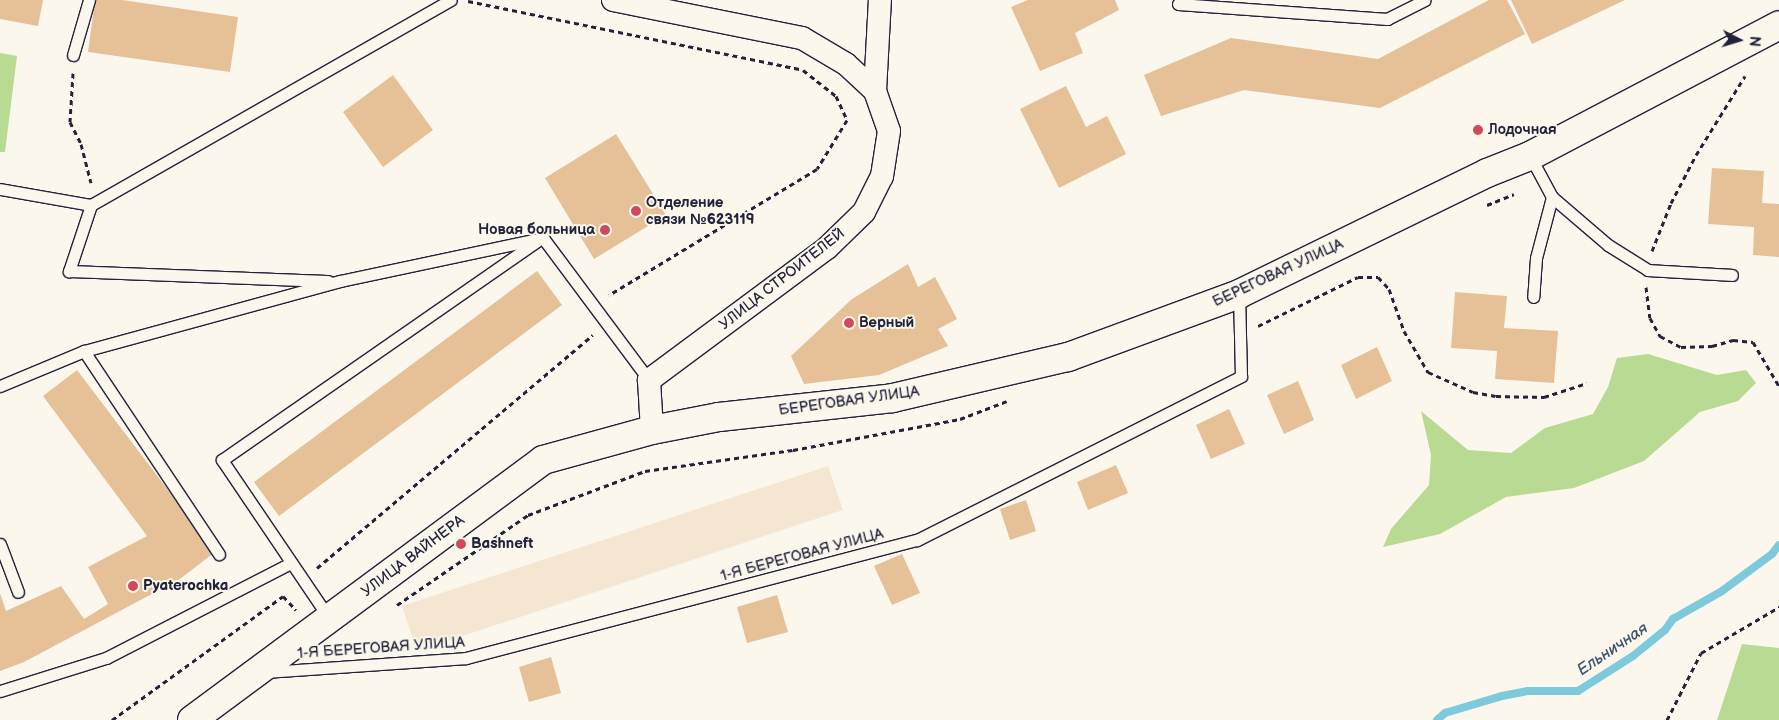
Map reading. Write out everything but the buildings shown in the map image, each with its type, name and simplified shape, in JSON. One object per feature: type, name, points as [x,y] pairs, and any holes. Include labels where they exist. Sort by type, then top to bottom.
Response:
[{"type":"main road","name":"БЕРЕГОВАЯ УЛИЦА","points":[[652,430],[719,417],[893,398],[1068,357],[1239,294],[1487,173],[1530,156],[1779,25]]},
{"type":"main road","name":"УЛИЦА ВАЙНЕРА","points":[[192,720],[543,460],[652,430]]},
{"type":"street","name":"УЛИЦА СТРОИТЕЛЕЙ","points":[[613,0],[802,38],[846,64],[875,91],[889,131],[882,176],[864,212],[827,248],[649,380]]},
{"type":"street","points":[[875,91],[880,0]]},
{"type":"street","points":[[649,380],[652,430]]},
{"type":"lane","points":[[74,55],[89,0]]},
{"type":"lane","points":[[0,189],[94,204],[451,0]]},
{"type":"lane","points":[[1178,4],[1387,20],[1425,0]]},
{"type":"lane","points":[[1530,156],[1552,196],[1608,245],[1648,270],[1732,275]]},
{"type":"lane","points":[[1533,297],[1536,258],[1552,196]]},
{"type":"lane","points":[[94,204],[70,270],[340,281]]},
{"type":"lane","points":[[543,238],[649,380]]},
{"type":"lane","points":[[0,386],[84,351],[340,281],[543,238]]},
{"type":"lane","points":[[329,618],[222,460],[543,238]]},
{"type":"lane","name":"1-Я БЕРЕГОВАЯ УЛИЦА","points":[[257,672],[466,658],[917,540],[1241,376],[1239,294]]},
{"type":"lane","points":[[84,351],[219,554]]},
{"type":"lane","points":[[0,544],[18,592]]},
{"type":"lane","points":[[0,691],[106,658],[291,563]]},
{"type":"path","points":[[462,0],[803,70],[836,96],[847,120],[817,169],[593,304]]},
{"type":"path","points":[[74,55],[70,122],[81,144],[94,204]]},
{"type":"path","points":[[1744,76],[1696,155],[1671,203],[1653,246],[1645,295],[1650,318],[1660,336],[1680,347],[1712,346],[1733,340],[1753,342],[1779,386]]},
{"type":"path","points":[[1240,328],[1264,325],[1358,276],[1378,276],[1389,289],[1404,331],[1428,372],[1473,392],[1496,396],[1544,397],[1587,383]]},
{"type":"path","points":[[283,596],[607,323]]},
{"type":"path","points":[[1667,720],[1701,653],[1779,607]]},
{"type":"shaded area","points":[[828,466],[843,510],[417,651],[402,606]]},
{"type":"green space","points":[[0,53],[17,56],[5,152],[0,152]]},
{"type":"green space","points":[[1648,354],[1717,375],[1746,370],[1756,383],[1738,401],[1700,412],[1644,461],[1574,488],[1506,497],[1440,534],[1383,547],[1391,529],[1429,485],[1431,455],[1421,411],[1468,450],[1511,453],[1545,428],[1593,414],[1608,387],[1617,358]]},
{"type":"green space","points":[[1742,644],[1779,648],[1779,720],[1717,720]]},
{"type":"waterway","name":"Ельничная","points":[[1437,720],[1445,713],[1502,696],[1528,691],[1578,691],[1633,656],[1665,630],[1673,619],[1722,591],[1772,554],[1779,545]]},
{"type":"place","name":"Лодочная","points":[[1478,130]]},
{"type":"place","name":"Отделение связи №623119","points":[[636,211]]},
{"type":"place","name":"Новая больница","points":[[605,230]]},
{"type":"place","name":"Верный","points":[[849,323]]},
{"type":"place","name":"Bashneft","points":[[461,544]]},
{"type":"place","name":"Pyaterochka","points":[[133,586]]}]
